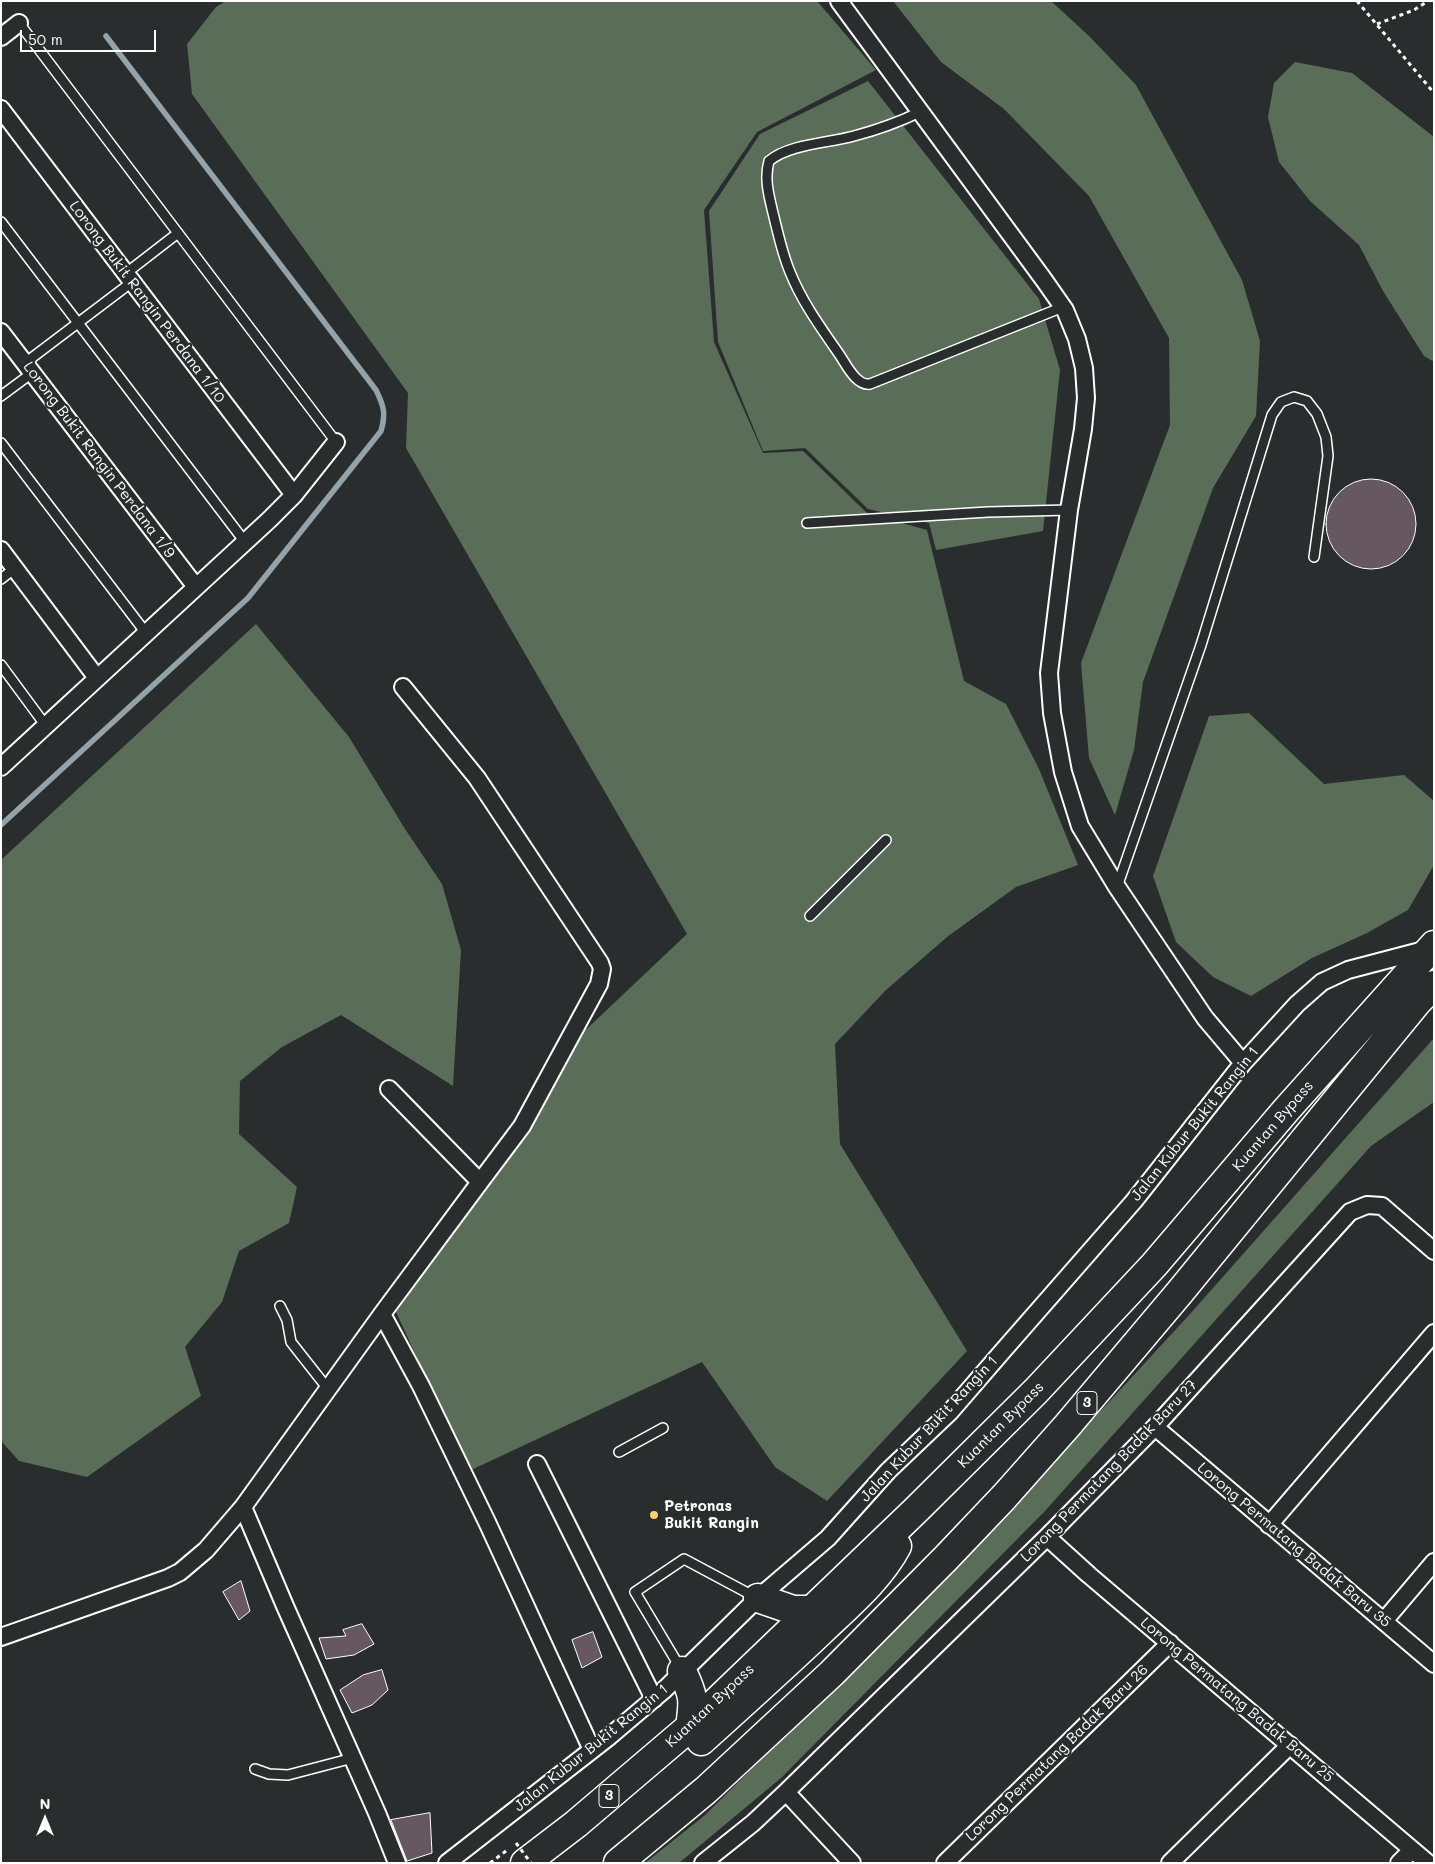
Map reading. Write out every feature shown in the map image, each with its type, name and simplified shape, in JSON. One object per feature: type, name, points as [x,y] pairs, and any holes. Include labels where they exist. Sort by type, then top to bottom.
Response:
[{"type":"highway","name":"Kuantan Bypass","points":[[521,1853],[576,1824],[690,1727],[915,1511],[1036,1390],[1154,1265],[1287,1109],[1432,946]]},
{"type":"highway","name":"Kuantan Bypass","points":[[618,1863],[706,1790],[832,1673],[1004,1497],[1068,1426],[1418,1001],[1434,985]]},
{"type":"highway","points":[[553,1863],[594,1832],[684,1756],[767,1683],[855,1599],[894,1550],[915,1511]]},
{"type":"highway","points":[[758,1598],[793,1610],[812,1610]]},
{"type":"highway","points":[[682,1671],[691,1690],[693,1704],[690,1727]]},
{"type":"street","points":[[839,1],[1063,307],[1078,339],[1084,368],[1086,398],[1083,429],[1069,510],[1049,673],[1052,713],[1063,772],[1080,826],[1205,1018],[1243,1062]]},
{"type":"street","points":[[1,37],[19,23]]},
{"type":"street","name":"Lorong Bukit Rangin Perdana 1/10","points":[[1,109],[294,495]]},
{"type":"street","name":"Lorong Bukit Rangin Perdana 1/9","points":[[1,332],[196,587]]},
{"type":"street","points":[[1,767],[294,495],[336,442]]},
{"type":"street","points":[[1,550],[97,678]]},
{"type":"street","points":[[1,1637],[168,1578],[180,1572],[206,1550],[243,1507],[382,1314],[522,1126],[599,984],[602,969],[600,963],[477,778],[403,687]]},
{"type":"street","name":"Jalan Kubur Bukit Rangin 1","points":[[447,1863],[654,1699],[758,1598],[828,1538],[888,1471],[950,1412],[1134,1201],[1243,1062],[1297,1004],[1322,982],[1348,970],[1432,946]]},
{"type":"street","points":[[390,1089],[480,1182]]},
{"type":"street","name":"Lorong Permatang Badak Baru 27","points":[[709,1861],[786,1792],[1047,1537],[1155,1427],[1350,1212],[1367,1205],[1382,1206],[1434,1251]]},
{"type":"street","points":[[382,1314],[421,1386],[487,1522],[592,1750]]},
{"type":"street","points":[[1269,1525],[1434,1333]]},
{"type":"street","name":"Lorong Permatang Badak Baru 35","points":[[1155,1427],[1434,1664]]},
{"type":"street","points":[[537,1464],[654,1699]]},
{"type":"street","points":[[243,1507],[397,1863]]},
{"type":"street","name":"Lorong Permatang Badak Baru 25","points":[[1047,1537],[1089,1575],[1428,1863]]},
{"type":"street","points":[[1384,1621],[1434,1562]]},
{"type":"street","name":"Lorong Permatang Badak Baru 26","points":[[944,1863],[1170,1643]]},
{"type":"street","points":[[1170,1863],[1290,1745]]},
{"type":"street","points":[[786,1792],[852,1863]]},
{"type":"street","points":[[1399,1863],[1412,1850]]},
{"type":"lane","points":[[19,23],[336,442]]},
{"type":"lane","points":[[920,112],[886,127],[784,152],[769,161],[767,167],[768,192],[790,272],[811,313],[848,368],[862,383],[870,384],[1063,307]]},
{"type":"lane","points":[[1,222],[245,542]]},
{"type":"lane","points":[[1,396],[77,322],[178,233]]},
{"type":"lane","points":[[1118,887],[1201,645],[1272,415],[1281,402],[1294,397],[1307,402],[1317,414],[1326,437],[1328,456],[1314,556]]},
{"type":"lane","points":[[1,443],[146,633]]},
{"type":"lane","points":[[806,523],[988,512],[1069,510]]},
{"type":"lane","points":[[1,579],[16,568]]},
{"type":"lane","points":[[1,665],[46,726]]},
{"type":"lane","points":[[810,916],[886,840]]},
{"type":"lane","points":[[280,1306],[287,1320],[291,1342],[328,1389]]},
{"type":"lane","points":[[619,1452],[663,1428]]},
{"type":"lane","points":[[682,1671],[635,1592],[684,1559],[758,1598]]},
{"type":"lane","points":[[255,1769],[269,1774],[288,1775],[353,1758]]},
{"type":"path","points":[[1357,1],[1425,85],[1434,93]]},
{"type":"path","points":[[1377,24],[1414,10],[1428,1]]},
{"type":"path","points":[[521,1853],[531,1863]]},
{"type":"green space","points":[[226,1],[817,1],[876,70],[757,132],[704,210],[714,342],[763,453],[803,451],[867,513],[927,530],[964,681],[1006,704],[1039,769],[1078,865],[1016,887],[947,937],[886,990],[835,1044],[840,1144],[967,1351],[827,1501],[775,1467],[702,1362],[469,1471],[396,1312],[505,1150],[556,1058],[687,934],[406,448],[408,393],[192,94],[187,44],[216,7]]},
{"type":"green space","points":[[893,1],[1051,1],[1089,36],[1136,85],[1242,280],[1260,341],[1256,416],[1213,488],[1143,682],[1134,750],[1115,815],[1089,758],[1081,663],[1170,425],[1169,338],[1089,196],[1004,109],[941,62]]},
{"type":"green space","points":[[1295,62],[1352,73],[1434,137],[1434,362],[1424,356],[1383,291],[1359,245],[1310,201],[1279,162],[1268,117],[1274,83]]},
{"type":"green space","points":[[868,81],[1039,299],[1060,370],[1043,531],[936,550],[929,523],[868,509],[805,448],[763,451],[718,342],[709,211],[760,134]]},
{"type":"green space","points":[[256,624],[349,737],[405,829],[442,884],[461,950],[453,1086],[341,1015],[282,1047],[240,1081],[239,1134],[297,1187],[289,1223],[239,1251],[222,1302],[185,1347],[201,1396],[87,1477],[19,1461],[1,1441],[1,860]]},
{"type":"green space","points":[[1249,713],[1324,784],[1404,775],[1434,801],[1434,865],[1408,910],[1367,933],[1312,958],[1251,996],[1213,977],[1176,942],[1153,876],[1209,716]]},
{"type":"green space","points":[[1434,1038],[1434,1102],[1371,1146],[1045,1511],[781,1778],[679,1863],[645,1863],[704,1816],[966,1557],[1190,1314]]},
{"type":"building","points":[[1362,479],[1380,479],[1396,486],[1409,499],[1416,515],[1416,533],[1409,549],[1396,562],[1380,569],[1362,569],[1346,562],[1333,549],[1326,533],[1326,515],[1333,499],[1346,486]]},
{"type":"building","points":[[241,1581],[250,1611],[239,1620],[223,1592]]},
{"type":"building","points":[[362,1624],[374,1644],[354,1655],[326,1659],[319,1638],[346,1636],[343,1630]]},
{"type":"building","points":[[593,1632],[602,1657],[582,1668],[572,1640]]},
{"type":"building","points":[[382,1670],[388,1690],[372,1705],[352,1713],[340,1690],[363,1675]]},
{"type":"building","points":[[430,1813],[432,1853],[407,1861],[391,1820]]},
{"type":"waterway","points":[[1,825],[248,598],[381,431],[384,415],[376,390],[106,36]]},
{"type":"place","name":"Petronas Bukit Rangin","points":[[654,1515]]}]
